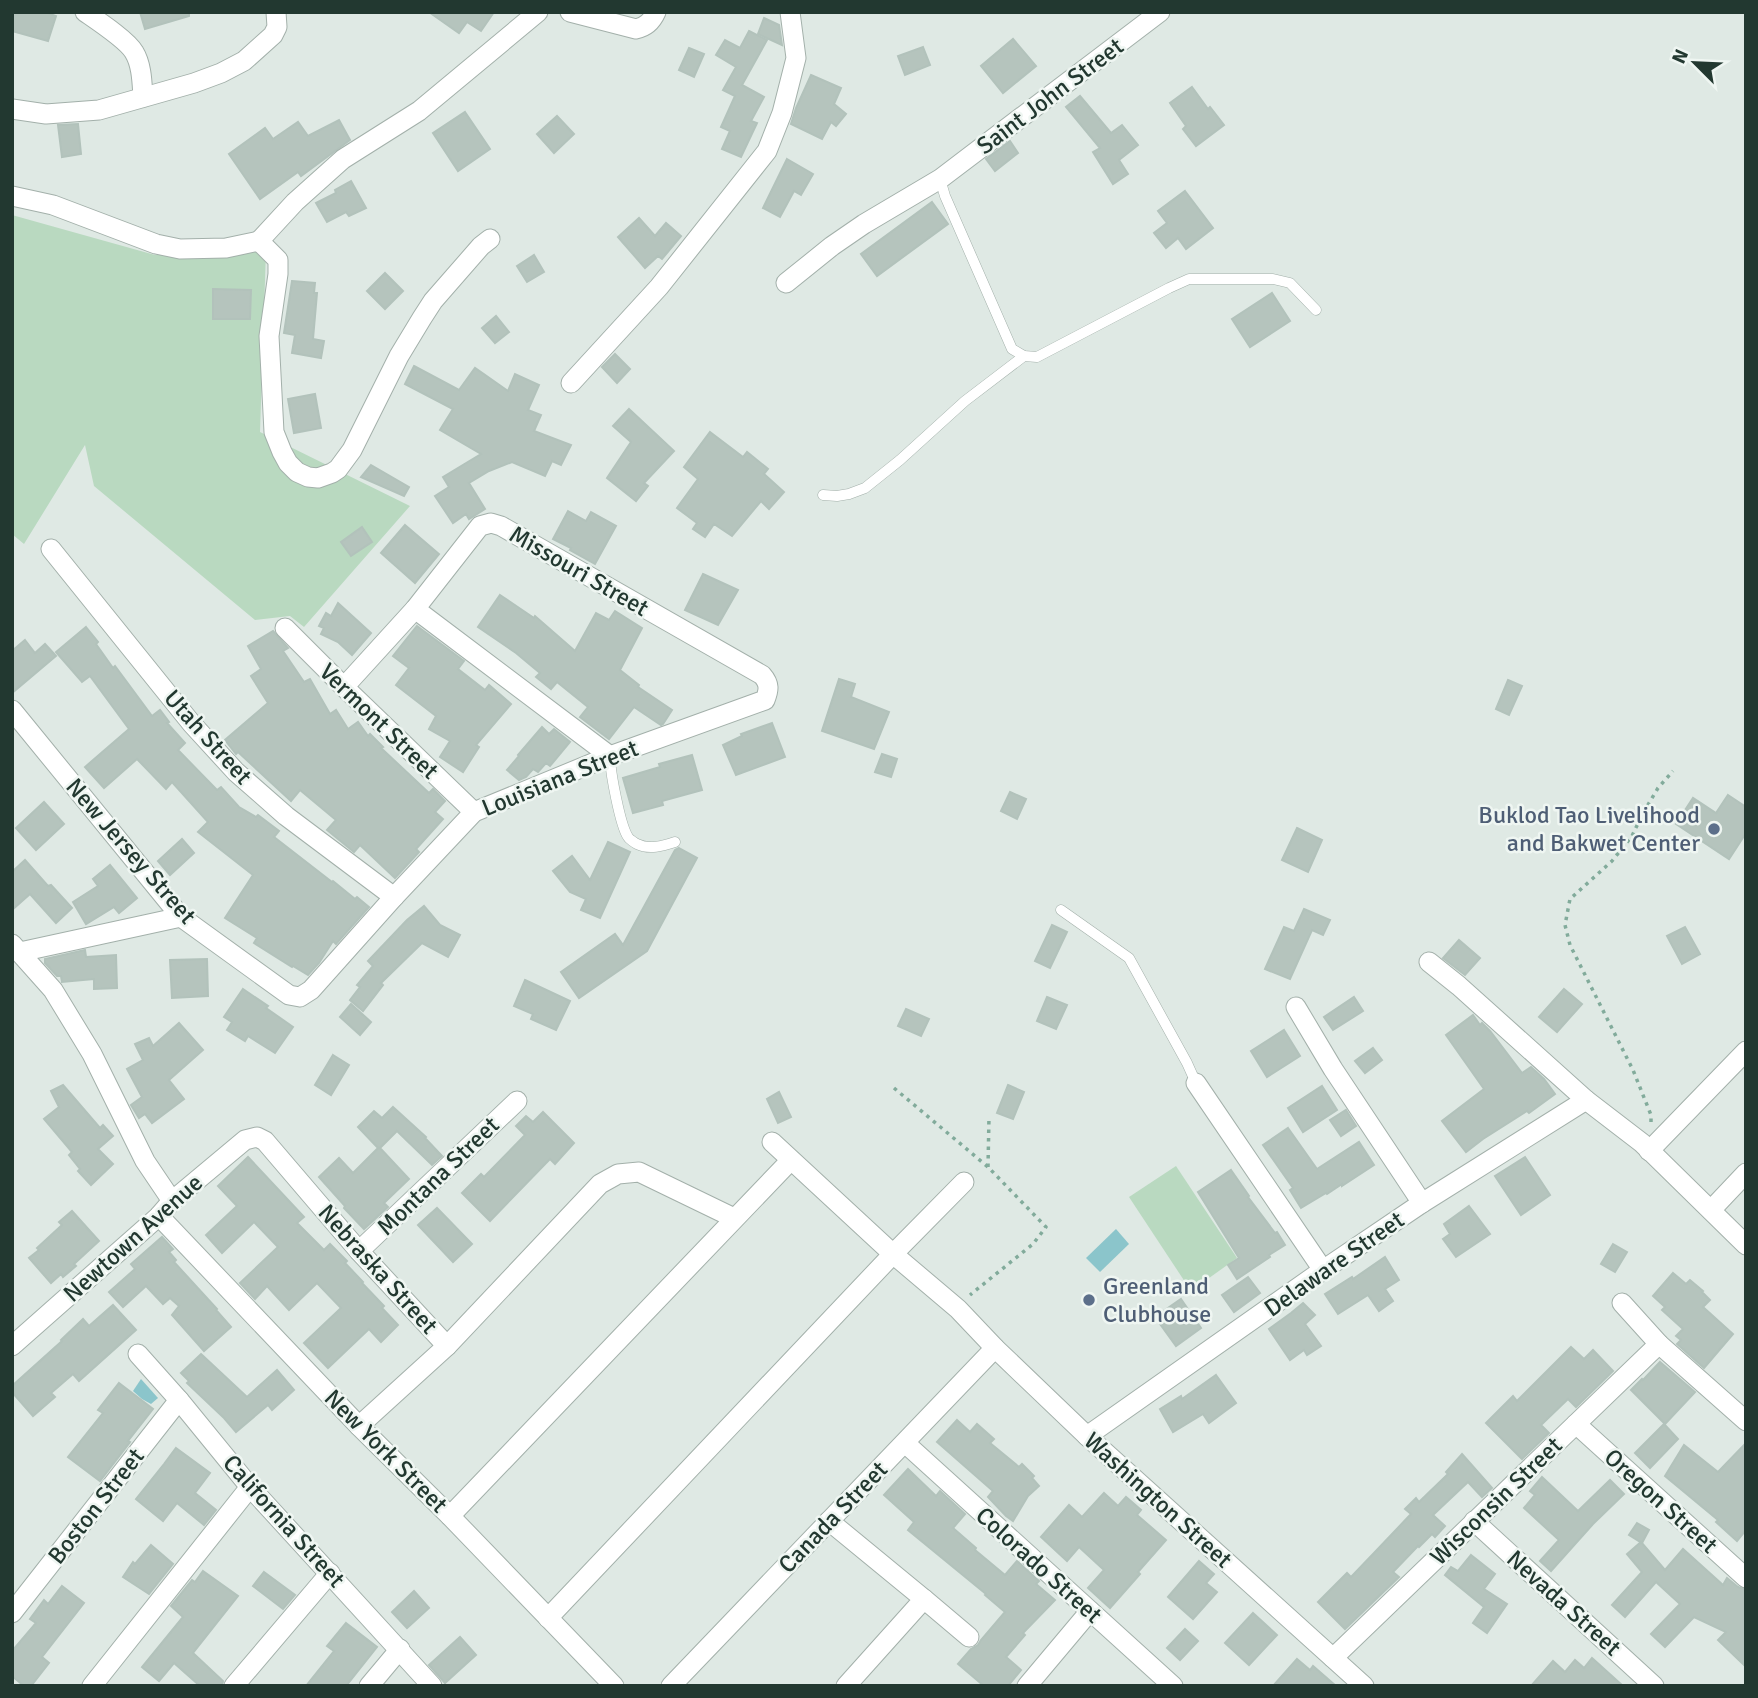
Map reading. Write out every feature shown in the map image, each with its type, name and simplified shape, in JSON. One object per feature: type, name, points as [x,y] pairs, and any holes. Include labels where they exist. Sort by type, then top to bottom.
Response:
[{"type":"street","points":[[85,12],[112,31],[134,52],[141,71],[143,97]]},
{"type":"street","points":[[12,109],[46,114],[99,110],[194,83],[244,61],[273,35],[277,27],[276,12]]},
{"type":"street","points":[[12,196],[53,205],[156,244],[180,249],[226,248],[258,240],[343,159],[419,111],[538,12]]},
{"type":"street","points":[[570,12],[636,29],[653,20],[656,12]]},
{"type":"street","points":[[571,383],[659,287],[767,150],[782,113],[796,58],[790,12]]},
{"type":"street","name":"Saint John Street","points":[[786,283],[864,224],[940,179],[1160,12]]},
{"type":"street","points":[[258,240],[278,260],[269,336],[274,432],[288,463],[308,477],[318,478],[338,469],[352,450],[399,356],[433,301],[481,246],[491,239]]},
{"type":"street","name":"Missouri Street","points":[[344,687],[415,609],[480,527],[491,523],[501,526],[762,676],[768,681],[769,690],[765,701]]},
{"type":"street","name":"Utah Street","points":[[51,549],[192,724],[236,772],[286,816],[394,897]]},
{"type":"street","points":[[415,609],[610,756]]},
{"type":"street","name":"Vermont Street","points":[[285,628],[474,812]]},
{"type":"street","name":"Louisiana Street","points":[[300,997],[311,990],[474,812],[610,756],[765,701]]},
{"type":"street","name":"New Jersey Street","points":[[12,710],[181,917],[289,995],[300,997]]},
{"type":"street","points":[[16,948],[181,917]]},
{"type":"street","name":"New York Street","points":[[16,948],[53,990],[92,1054],[145,1161],[165,1209],[359,1426],[614,1686]]},
{"type":"street","points":[[1429,962],[1586,1100],[1646,1147],[1746,1245]]},
{"type":"street","points":[[1296,1007],[1333,1069],[1422,1203]]},
{"type":"street","points":[[1646,1147],[1746,1051]]},
{"type":"street","points":[[1196,1083],[1323,1270]]},
{"type":"street","name":"Delaware Street","points":[[1087,1436],[1422,1203],[1586,1100]]},
{"type":"street","name":"Montana Street","points":[[359,1251],[517,1101]]},
{"type":"street","name":"Newtown Avenue","points":[[12,1346],[165,1209],[246,1140],[257,1137]]},
{"type":"street","name":"Nebraska Street","points":[[257,1137],[265,1141],[359,1251],[447,1346],[359,1426]]},
{"type":"street","name":"Washington Street","points":[[772,1142],[893,1254],[958,1309],[1087,1436],[1364,1686]]},
{"type":"street","points":[[450,1516],[791,1160]]},
{"type":"street","points":[[447,1346],[600,1184],[618,1174],[639,1172],[734,1218]]},
{"type":"street","points":[[1711,1210],[1746,1173]]},
{"type":"street","points":[[548,1618],[964,1182]]},
{"type":"street","points":[[1622,1303],[1659,1344],[1746,1421]]},
{"type":"street","name":"Wisconsin Street","points":[[1333,1658],[1659,1344]]},
{"type":"street","name":"Canada Street","points":[[671,1686],[995,1348]]},
{"type":"street","name":"California Street","points":[[138,1354],[250,1487],[432,1686]]},
{"type":"street","name":"Boston Street","points":[[12,1613],[179,1400]]},
{"type":"street","name":"Oregon Street","points":[[1576,1424],[1746,1578]]},
{"type":"street","name":"Colorado Street","points":[[905,1443],[1173,1686]]},
{"type":"street","points":[[92,1686],[250,1487]]},
{"type":"street","points":[[829,1521],[969,1637]]},
{"type":"street","name":"Nevada Street","points":[[1474,1521],[1654,1686]]},
{"type":"street","points":[[234,1686],[330,1573]]},
{"type":"street","points":[[846,1686],[924,1599]]},
{"type":"street","points":[[1027,1686],[1090,1611]]},
{"type":"street","points":[[369,1686],[400,1649]]},
{"type":"lane","points":[[940,179],[1012,348],[1024,356],[1037,357],[1189,279],[1273,279],[1290,283],[1316,310]]},
{"type":"lane","points":[[823,495],[837,496],[865,488],[965,401],[1024,356]]},
{"type":"lane","points":[[610,756],[618,806],[628,837],[646,847],[661,847],[675,842]]},
{"type":"lane","points":[[1061,910],[1129,958],[1196,1083]]},
{"type":"path","points":[[1646,1147],[1651,1115],[1633,1070],[1570,945],[1565,925],[1570,899],[1619,853],[1632,836],[1658,788],[1673,771]]},
{"type":"path","points":[[894,1088],[988,1167],[1046,1227],[1033,1244],[968,1297],[958,1309]]},
{"type":"path","points":[[988,1167],[989,1117]]},
{"type":"green space","points":[[12,215],[155,255],[266,250],[260,432],[410,506],[304,627],[290,616],[255,620],[94,486],[85,445],[24,544],[12,534]]},
{"type":"green space","points":[[1176,1166],[1237,1258],[1191,1291],[1129,1197]]},
{"type":"water","points":[[1116,1229],[1129,1244],[1100,1272],[1086,1258]]},
{"type":"water","points":[[141,1379],[158,1398],[151,1404],[133,1391]]},
{"type":"building","points":[[12,12],[45,12],[56,16],[48,41],[12,31]]},
{"type":"building","points":[[140,12],[189,12],[189,16],[145,29]]},
{"type":"building","points":[[429,12],[494,12],[481,31],[467,22],[459,33]]},
{"type":"building","points":[[764,18],[779,25],[782,45],[758,34]]},
{"type":"building","points":[[749,31],[767,40],[742,85],[764,97],[751,121],[757,123],[741,157],[722,149],[730,131],[721,127],[735,96],[723,90],[736,67],[716,55],[725,40],[740,48]]},
{"type":"building","points":[[1013,39],[1036,66],[1003,93],[981,66]]},
{"type":"building","points":[[923,47],[930,65],[905,75],[898,56]]},
{"type":"building","points":[[689,48],[704,54],[694,77],[679,70]]},
{"type":"building","points":[[811,75],[841,88],[834,104],[846,114],[836,126],[831,122],[822,139],[791,124]]},
{"type":"building","points":[[1192,87],[1224,125],[1196,146],[1183,129],[1186,126],[1170,103]]},
{"type":"building","points":[[1080,96],[1111,133],[1122,125],[1138,145],[1119,160],[1128,174],[1113,184],[1093,152],[1100,148],[1066,107]]},
{"type":"building","points":[[465,112],[490,149],[458,171],[433,133]]},
{"type":"building","points":[[557,116],[574,134],[554,153],[537,134]]},
{"type":"building","points":[[339,120],[350,140],[301,176],[298,172],[260,199],[229,154],[265,128],[273,139],[298,122],[308,136]]},
{"type":"building","points":[[78,124],[81,154],[62,157],[58,125]]},
{"type":"building","points":[[1010,141],[1018,153],[995,171],[986,159]]},
{"type":"building","points":[[787,159],[813,174],[801,195],[794,191],[780,217],[763,208]]},
{"type":"building","points":[[351,181],[366,208],[349,216],[346,212],[327,222],[316,203],[336,193],[335,190]]},
{"type":"building","points":[[1185,191],[1213,228],[1186,249],[1178,238],[1166,248],[1154,233],[1167,223],[1158,211]]},
{"type":"building","points":[[932,202],[948,224],[877,276],[861,254]]},
{"type":"building","points":[[639,218],[655,236],[666,223],[681,236],[662,259],[658,256],[645,268],[618,237]]},
{"type":"building","points":[[534,255],[544,272],[527,282],[517,266]]},
{"type":"building","points":[[385,273],[403,291],[385,309],[367,291]]},
{"type":"building","points":[[292,281],[315,283],[314,293],[317,293],[313,339],[324,341],[321,358],[292,353],[295,335],[284,333]]},
{"type":"building","points":[[213,289],[251,290],[250,319],[213,319]]},
{"type":"building","points":[[1272,293],[1290,321],[1250,347],[1232,319]]},
{"type":"building","points":[[496,316],[509,332],[495,343],[482,328]]},
{"type":"building","points":[[615,354],[630,369],[617,383],[602,367]]},
{"type":"building","points":[[414,366],[459,390],[475,368],[508,391],[515,374],[539,385],[528,410],[541,415],[534,431],[571,445],[561,465],[552,461],[545,476],[512,462],[489,471],[469,483],[485,509],[469,519],[466,514],[453,523],[435,496],[449,487],[443,477],[481,454],[440,430],[453,409],[405,384]]},
{"type":"building","points":[[315,394],[321,428],[294,433],[288,399]]},
{"type":"building","points":[[629,409],[674,451],[644,483],[648,486],[636,501],[607,478],[631,442],[613,426]]},
{"type":"building","points":[[710,432],[743,457],[747,452],[768,469],[764,474],[784,492],[769,509],[761,501],[732,536],[714,524],[705,537],[693,529],[697,523],[677,508],[698,479],[684,467]]},
{"type":"building","points":[[371,465],[409,487],[404,496],[361,477]]},
{"type":"building","points":[[568,511],[586,521],[591,512],[616,526],[595,564],[553,539]]},
{"type":"building","points":[[405,525],[439,554],[415,583],[381,553]]},
{"type":"building","points":[[362,527],[372,542],[351,556],[341,542]]},
{"type":"building","points":[[703,574],[738,590],[718,625],[685,610]]},
{"type":"building","points":[[500,595],[534,618],[535,616],[575,651],[596,613],[609,620],[615,611],[642,628],[620,670],[639,685],[638,687],[672,710],[663,724],[634,707],[609,739],[580,717],[588,707],[557,682],[551,689],[536,677],[540,673],[478,627]]},
{"type":"building","points":[[338,603],[371,633],[352,655],[338,642],[321,634],[324,628],[319,626],[326,613],[331,616]]},
{"type":"building","points":[[417,626],[464,661],[458,669],[485,690],[489,685],[511,704],[476,745],[479,747],[463,772],[440,757],[450,741],[429,729],[436,716],[396,685],[409,668],[393,656]]},
{"type":"building","points":[[86,627],[113,668],[115,666],[152,716],[160,710],[169,722],[167,723],[185,743],[178,750],[217,790],[221,787],[239,807],[256,817],[258,815],[279,831],[274,837],[369,907],[336,944],[333,941],[308,975],[254,943],[257,938],[225,918],[253,875],[198,832],[208,822],[172,782],[166,789],[137,759],[104,788],[85,767],[129,729],[90,676],[82,682],[56,652]]},
{"type":"building","points":[[273,631],[288,648],[283,651],[304,682],[310,679],[330,714],[336,710],[348,729],[358,722],[368,736],[370,734],[383,747],[381,748],[429,793],[433,789],[445,801],[435,812],[443,819],[416,849],[419,852],[395,878],[360,845],[354,852],[327,830],[336,820],[300,790],[291,801],[238,752],[236,754],[225,740],[268,703],[251,676],[261,669],[248,646]]},
{"type":"building","points":[[25,640],[35,653],[45,644],[56,656],[12,693],[12,651]]},
{"type":"building","points":[[839,679],[855,684],[851,697],[889,712],[874,749],[822,731]]},
{"type":"building","points":[[1508,680],[1522,686],[1509,715],[1496,709]]},
{"type":"building","points":[[772,723],[785,757],[736,775],[723,745],[742,736],[741,734]]},
{"type":"building","points":[[542,727],[549,734],[554,729],[570,742],[550,766],[546,763],[538,772],[533,769],[519,780],[507,770]]},
{"type":"building","points":[[882,754],[897,759],[891,777],[875,772]]},
{"type":"building","points":[[692,755],[702,790],[662,801],[663,805],[633,813],[623,778]]},
{"type":"building","points":[[1010,792],[1026,799],[1017,819],[1001,811]]},
{"type":"building","name":"Buklod Tao Livelihood and Bakwet Center","points":[[1728,795],[1746,807],[1746,833],[1729,859],[1676,824],[1693,798],[1716,813]]},
{"type":"building","points":[[44,802],[64,824],[36,850],[16,828]]},
{"type":"building","points":[[1297,828],[1322,840],[1308,872],[1282,860]]},
{"type":"building","points":[[182,839],[194,853],[170,875],[158,861]]},
{"type":"building","points":[[608,842],[630,852],[600,918],[581,910],[586,899],[570,892],[553,871],[572,856],[590,880]]},
{"type":"building","points":[[679,848],[697,858],[647,951],[579,998],[561,972],[615,934],[623,945],[675,850]]},
{"type":"building","points":[[25,860],[72,908],[56,923],[30,894],[12,910],[12,872]]},
{"type":"building","points":[[110,865],[137,898],[119,913],[114,907],[86,924],[73,902],[98,886],[93,879]]},
{"type":"building","points":[[424,906],[440,925],[460,935],[448,957],[422,943],[381,983],[383,985],[363,1011],[350,1000],[360,987],[357,985],[373,966],[368,961]]},
{"type":"building","points":[[1304,909],[1330,920],[1323,935],[1312,930],[1290,979],[1265,969],[1284,927],[1294,931]]},
{"type":"building","points":[[1052,925],[1067,932],[1050,968],[1035,961]]},
{"type":"building","points":[[1685,927],[1700,954],[1682,964],[1667,936]]},
{"type":"building","points":[[1459,940],[1480,958],[1465,975],[1443,958]]},
{"type":"building","points":[[85,950],[86,957],[116,955],[117,988],[94,989],[94,979],[62,982],[61,976],[57,976],[45,963],[45,959]]},
{"type":"building","points":[[207,959],[208,996],[172,998],[170,960]]},
{"type":"building","points":[[525,980],[570,1001],[556,1030],[531,1019],[533,1014],[514,1006]]},
{"type":"building","points":[[243,989],[293,1027],[275,1053],[248,1036],[245,1041],[227,1030],[232,1022],[224,1017]]},
{"type":"building","points":[[1564,989],[1582,1004],[1557,1032],[1539,1017]]},
{"type":"building","points":[[1047,997],[1067,1005],[1056,1029],[1037,1021]]},
{"type":"building","points":[[1354,997],[1363,1011],[1333,1030],[1324,1017]]},
{"type":"building","points":[[351,1004],[371,1022],[360,1035],[340,1017]]},
{"type":"building","points":[[906,1009],[929,1019],[921,1036],[898,1026]]},
{"type":"building","points":[[1473,1015],[1480,1025],[1482,1023],[1490,1031],[1522,1073],[1531,1067],[1555,1094],[1466,1152],[1442,1121],[1484,1089],[1446,1035]]},
{"type":"building","points":[[179,1023],[203,1050],[169,1080],[184,1099],[152,1123],[145,1114],[139,1118],[131,1105],[142,1097],[127,1069],[143,1060],[135,1044],[149,1038],[153,1046]]},
{"type":"building","points":[[1284,1030],[1300,1056],[1267,1077],[1251,1051]]},
{"type":"building","points":[[1373,1048],[1382,1060],[1365,1073],[1355,1061]]},
{"type":"building","points":[[333,1055],[349,1065],[331,1095],[315,1085]]},
{"type":"building","points":[[63,1085],[100,1128],[103,1125],[113,1136],[98,1149],[113,1164],[91,1185],[78,1171],[80,1169],[69,1155],[72,1152],[44,1119],[59,1107],[51,1091]]},
{"type":"building","points":[[1008,1085],[1024,1092],[1013,1119],[997,1113]]},
{"type":"building","points":[[1322,1086],[1337,1110],[1303,1132],[1288,1108]]},
{"type":"building","points":[[779,1092],[791,1117],[778,1123],[767,1099]]},
{"type":"building","points":[[393,1107],[426,1137],[442,1156],[432,1165],[397,1131],[380,1148],[409,1179],[384,1203],[388,1207],[364,1229],[319,1177],[339,1158],[353,1173],[378,1148],[358,1127],[374,1111],[382,1118]]},
{"type":"building","points":[[1346,1110],[1356,1126],[1341,1136],[1330,1120]]},
{"type":"building","points":[[543,1112],[574,1143],[555,1164],[550,1159],[490,1221],[462,1193],[481,1174],[484,1177],[525,1135],[516,1126],[526,1116],[533,1122]]},
{"type":"building","points":[[1288,1128],[1317,1169],[1359,1142],[1374,1165],[1301,1208],[1290,1190],[1293,1188],[1263,1145]]},
{"type":"building","points":[[248,1157],[304,1217],[297,1223],[324,1250],[330,1244],[347,1261],[345,1263],[398,1325],[381,1342],[369,1329],[328,1368],[304,1343],[341,1308],[317,1283],[289,1310],[267,1286],[255,1299],[240,1283],[278,1247],[254,1222],[222,1253],[206,1235],[237,1206],[218,1186]]},
{"type":"building","points":[[1525,1157],[1550,1195],[1521,1215],[1495,1176]]},
{"type":"building","points":[[1231,1170],[1285,1245],[1237,1279],[1228,1265],[1239,1258],[1198,1192]]},
{"type":"building","points":[[1469,1206],[1490,1234],[1456,1257],[1443,1239],[1450,1234],[1444,1224]]},
{"type":"building","points":[[437,1208],[472,1244],[453,1262],[418,1225]]},
{"type":"building","points":[[72,1211],[99,1241],[74,1264],[76,1266],[51,1283],[29,1258],[62,1225],[59,1222]]},
{"type":"building","points":[[162,1237],[173,1249],[169,1252],[176,1260],[174,1262],[231,1327],[204,1351],[172,1315],[179,1306],[170,1298],[163,1304],[146,1286],[123,1307],[109,1292],[135,1269],[131,1264]]},
{"type":"building","points":[[1613,1244],[1627,1252],[1615,1272],[1601,1264]]},
{"type":"building","points":[[1385,1257],[1399,1280],[1385,1289],[1393,1301],[1379,1311],[1368,1295],[1338,1314],[1325,1294]]},
{"type":"building","points":[[1673,1273],[1686,1284],[1690,1280],[1703,1291],[1710,1300],[1703,1307],[1733,1334],[1704,1368],[1677,1344],[1681,1340],[1676,1336],[1683,1329],[1662,1310],[1665,1307],[1653,1296]]},
{"type":"building","points":[[1248,1277],[1260,1293],[1234,1312],[1222,1295]]},
{"type":"building","points":[[1181,1299],[1201,1328],[1176,1346],[1155,1317]]},
{"type":"building","points":[[1303,1303],[1315,1315],[1305,1324],[1321,1346],[1307,1355],[1304,1350],[1290,1360],[1269,1329]]},
{"type":"building","points":[[113,1305],[136,1330],[79,1381],[73,1374],[51,1393],[55,1397],[33,1416],[12,1392],[12,1386],[83,1319],[89,1326]]},
{"type":"building","points":[[1571,1347],[1584,1359],[1593,1350],[1613,1371],[1576,1407],[1568,1399],[1541,1425],[1549,1433],[1522,1459],[1486,1423],[1513,1396],[1517,1401]]},
{"type":"building","points":[[201,1354],[247,1397],[277,1370],[294,1390],[272,1410],[268,1405],[236,1432],[187,1383],[189,1381],[181,1373]]},
{"type":"building","points":[[1660,1362],[1695,1392],[1665,1424],[1631,1390]]},
{"type":"building","points":[[1216,1375],[1236,1403],[1209,1423],[1203,1414],[1173,1432],[1160,1409],[1181,1396],[1182,1399]]},
{"type":"building","points":[[119,1383],[153,1409],[100,1481],[68,1457],[103,1413],[98,1410]]},
{"type":"building","points":[[957,1420],[970,1432],[977,1424],[994,1439],[990,1443],[1019,1467],[1022,1464],[1034,1476],[1032,1478],[1039,1486],[1028,1496],[1013,1521],[988,1497],[993,1491],[937,1442]]},
{"type":"building","points":[[1664,1424],[1678,1439],[1650,1468],[1635,1453]]},
{"type":"building","points":[[1746,1443],[1746,1530],[1737,1541],[1716,1522],[1718,1520],[1665,1476],[1684,1445],[1718,1472]]},
{"type":"building","points":[[176,1448],[210,1473],[195,1493],[216,1510],[204,1525],[177,1503],[163,1521],[136,1499]]},
{"type":"building","points":[[1462,1454],[1492,1488],[1482,1497],[1468,1482],[1433,1515],[1445,1526],[1435,1537],[1432,1534],[1418,1546],[1393,1572],[1399,1577],[1345,1629],[1318,1602],[1347,1573],[1351,1577],[1411,1514],[1405,1509],[1416,1498],[1419,1502],[1448,1474],[1446,1472]]},
{"type":"building","points":[[908,1469],[936,1496],[940,1491],[965,1514],[953,1528],[976,1548],[975,1550],[1005,1575],[1017,1561],[1039,1581],[1036,1584],[1055,1600],[1023,1633],[1025,1635],[1006,1657],[1021,1670],[1008,1686],[984,1686],[958,1664],[1005,1612],[908,1530],[914,1522],[884,1495]]},
{"type":"building","points":[[1542,1477],[1578,1511],[1610,1480],[1624,1494],[1551,1571],[1540,1561],[1559,1540],[1524,1508],[1535,1495],[1530,1491]]},
{"type":"building","points":[[1104,1493],[1118,1506],[1126,1497],[1141,1510],[1137,1515],[1166,1540],[1110,1608],[1088,1588],[1104,1570],[1079,1547],[1067,1561],[1041,1537],[1069,1505],[1082,1517]]},
{"type":"building","points":[[1637,1523],[1649,1530],[1642,1543],[1629,1535]]},
{"type":"building","points":[[1641,1542],[1665,1570],[1683,1549],[1723,1585],[1727,1578],[1746,1590],[1746,1667],[1718,1640],[1726,1632],[1694,1617],[1665,1647],[1651,1634],[1680,1604],[1656,1582],[1625,1617],[1612,1605],[1642,1572],[1627,1554]]},
{"type":"building","points":[[151,1545],[173,1564],[149,1594],[123,1577],[133,1562],[135,1564]]},
{"type":"building","points":[[1471,1555],[1495,1574],[1484,1589],[1507,1604],[1487,1633],[1473,1623],[1484,1607],[1445,1575],[1451,1567],[1458,1571]]},
{"type":"building","points":[[1199,1561],[1214,1574],[1206,1583],[1217,1592],[1193,1619],[1168,1597]]},
{"type":"building","points":[[203,1571],[238,1596],[193,1653],[223,1681],[222,1686],[200,1686],[174,1663],[159,1681],[142,1667],[183,1617],[171,1606]]},
{"type":"building","points":[[264,1572],[295,1595],[283,1609],[253,1586]]},
{"type":"building","points":[[62,1586],[84,1603],[42,1657],[49,1663],[31,1686],[24,1686],[12,1676],[12,1651],[36,1623],[30,1619],[44,1600],[48,1604]]},
{"type":"building","points":[[414,1591],[429,1608],[407,1628],[392,1612]]},
{"type":"building","points":[[1253,1613],[1277,1635],[1249,1665],[1225,1643]]},
{"type":"building","points":[[346,1623],[377,1647],[346,1686],[306,1686],[334,1651],[327,1646]]},
{"type":"building","points":[[1185,1629],[1198,1641],[1180,1660],[1167,1648]]},
{"type":"building","points":[[460,1637],[476,1655],[445,1683],[429,1665]]},
{"type":"building","points":[[1592,1658],[1623,1686],[1531,1686],[1553,1661],[1565,1672],[1575,1660],[1584,1668]]},
{"type":"building","points":[[1297,1659],[1310,1670],[1313,1666],[1336,1686],[1273,1686]]},
{"type":"place","name":"Buklod Tao Livelihood and Bakwet Center","points":[[1714,829]]},
{"type":"place","name":"Greenland Clubhouse","points":[[1089,1300]]}]
